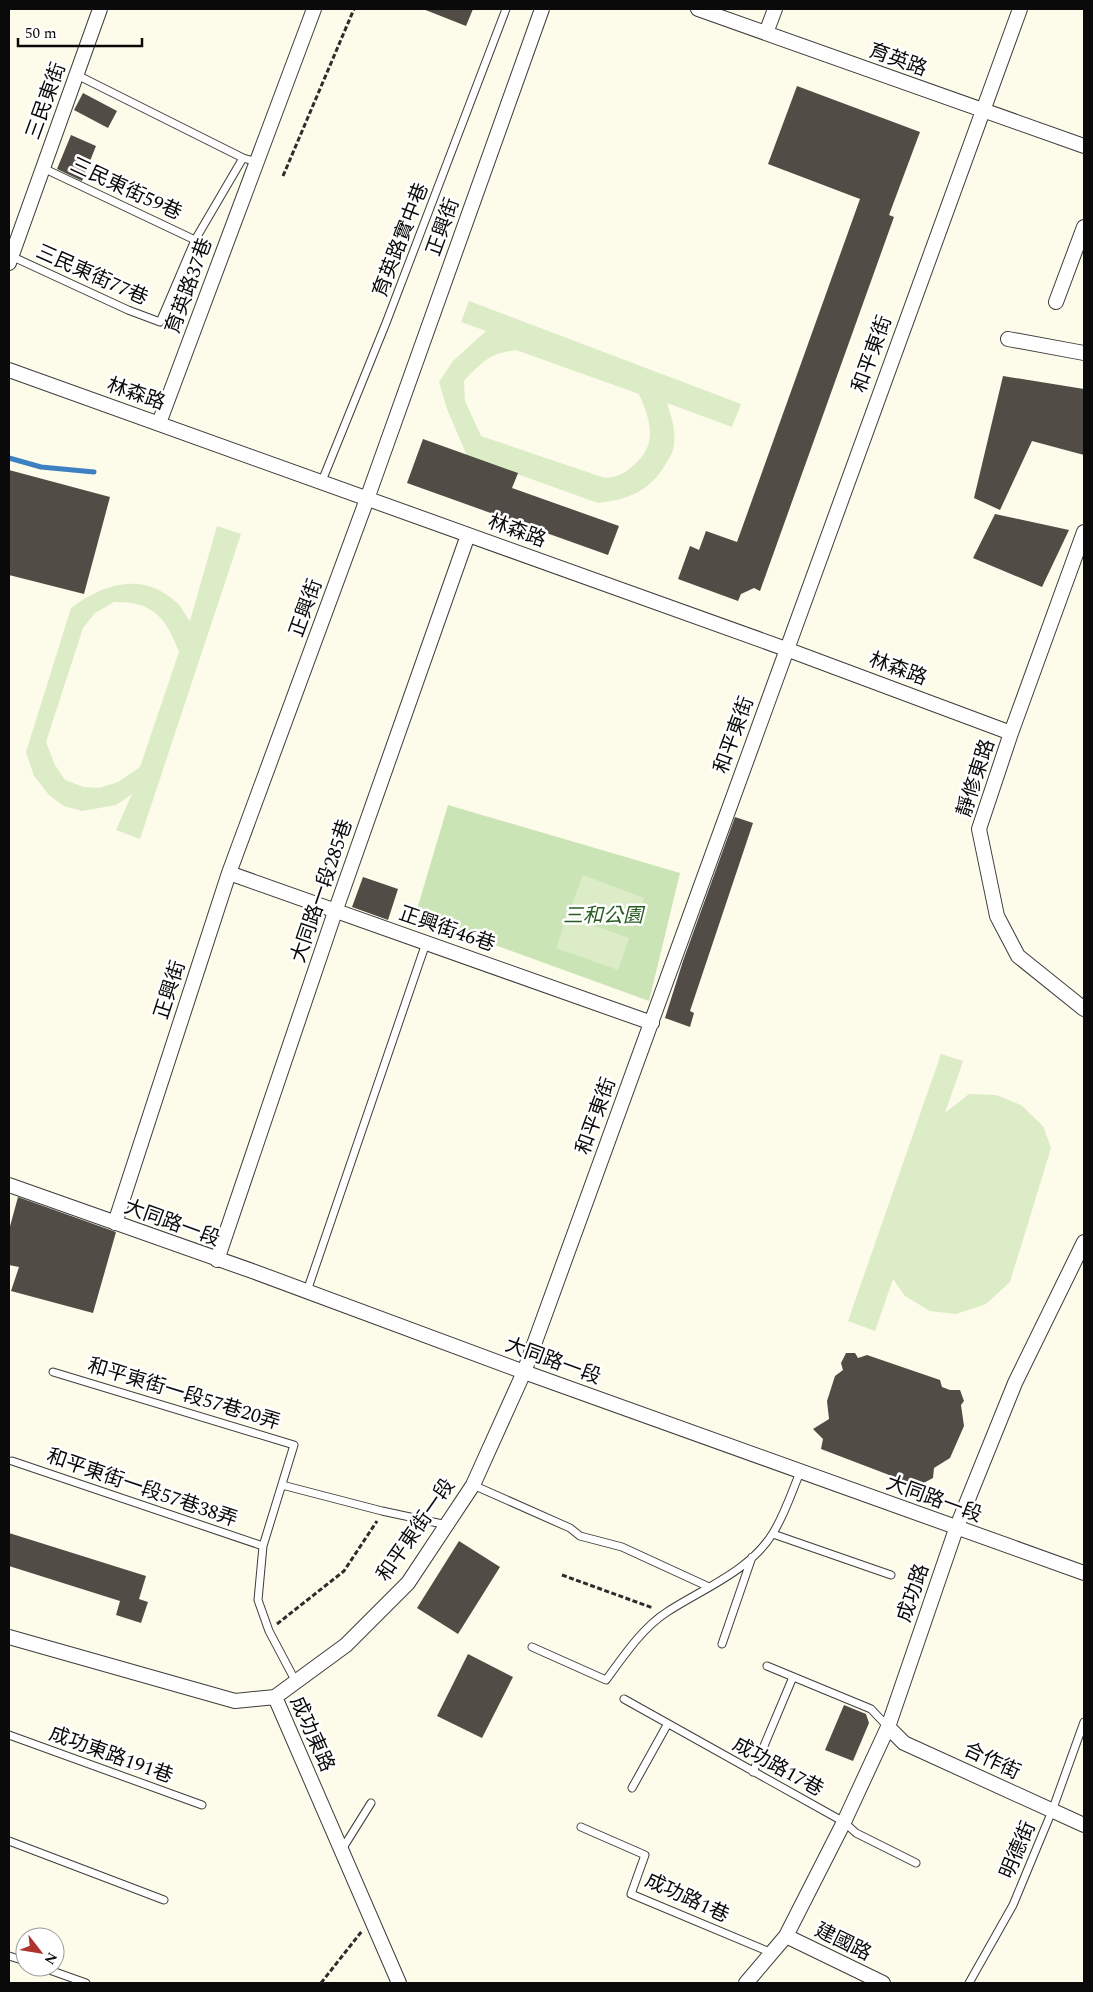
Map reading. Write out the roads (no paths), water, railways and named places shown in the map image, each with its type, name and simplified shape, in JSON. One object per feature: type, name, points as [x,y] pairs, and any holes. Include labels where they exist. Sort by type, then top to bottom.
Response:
[{"type":"street","name":"三民東街","points":[[10,260],[100,9]]},
{"type":"street","name":"育英路37巷","points":[[159,423],[314,9]]},
{"type":"street","name":"正興街","points":[[115,1223],[229,873],[367,499],[542,9]]},
{"type":"street","name":"育英路","points":[[698,9],[1084,146]]},
{"type":"street","points":[[766,33],[775,9]]},
{"type":"street","name":"和平東街","points":[[524,1372],[1020,9]]},
{"type":"street","points":[[1056,302],[1084,227]]},
{"type":"street","points":[[1008,339],[1084,353]]},
{"type":"street","name":"林森路","points":[[9,370],[786,649],[1011,732]]},
{"type":"street","name":"靜修東路","points":[[1084,532],[1011,732],[979,829],[997,916],[1018,956],[1084,1010]]},
{"type":"street","name":"大同路一段285巷","points":[[217,1260],[335,912],[468,535]]},
{"type":"street","name":"正興街46巷","points":[[229,873],[652,1023]]},
{"type":"street","name":"大同路一段","points":[[9,1185],[307,1291],[524,1372],[801,1470],[956,1529],[1084,1573]]},
{"type":"street","name":"成功路","points":[[773,1953],[786,1936],[844,1822],[888,1727],[956,1529],[1015,1383],[1084,1242]]},
{"type":"street","name":"和平東街一段","points":[[275,1697],[346,1645],[408,1583],[448,1526],[473,1485],[524,1372]]},
{"type":"street","name":"成功東路","points":[[9,1637],[235,1701],[275,1697],[399,1983]]},
{"type":"street","name":"合作街","points":[[888,1727],[904,1743],[1084,1825]]},
{"type":"street","name":"建國路","points":[[786,1936],[883,1983]]},
{"type":"street","points":[[746,1983],[773,1953]]},
{"type":"lane","name":"育英路實中巷","points":[[322,482],[386,323],[506,9]]},
{"type":"lane","points":[[77,75],[243,158],[257,162]]},
{"type":"lane","points":[[195,240],[243,158]]},
{"type":"lane","name":"三民東街59巷","points":[[43,168],[195,240]]},
{"type":"lane","name":"三民東街77巷","points":[[10,260],[160,322],[195,240]]},
{"type":"lane","points":[[307,1291],[426,943]]},
{"type":"lane","name":"和平東街一段57巷20弄","points":[[53,1372],[294,1445],[282,1485]]},
{"type":"lane","name":"和平東街一段57巷38弄","points":[[12,1461],[262,1546]]},
{"type":"lane","points":[[532,1647],[606,1680],[631,1647],[666,1613],[709,1587],[752,1557],[773,1534],[801,1470]]},
{"type":"lane","points":[[296,1682],[269,1630],[258,1600],[262,1546],[282,1485],[382,1512],[448,1526]]},
{"type":"lane","points":[[473,1485],[570,1528],[580,1536],[622,1547],[709,1587]]},
{"type":"lane","points":[[773,1534],[891,1575]]},
{"type":"lane","points":[[722,1644],[752,1557]]},
{"type":"lane","points":[[767,1666],[871,1709],[888,1727]]},
{"type":"lane","points":[[753,1772],[794,1677]]},
{"type":"lane","name":"成功路17巷","points":[[624,1699],[667,1725],[844,1822],[856,1833],[916,1863]]},
{"type":"lane","name":"明德街","points":[[969,1983],[1013,1905],[1052,1811],[1084,1722]]},
{"type":"lane","points":[[632,1788],[667,1725]]},
{"type":"lane","name":"成功東路191巷","points":[[9,1735],[202,1805]]},
{"type":"lane","points":[[341,1851],[372,1803]]},
{"type":"lane","name":"成功路1巷","points":[[581,1827],[646,1855],[630,1894],[773,1953]]},
{"type":"lane","points":[[9,1841],[164,1900]]},
{"type":"lane","points":[[65,1976],[86,1983]]},
{"type":"waterway","points":[[9,458],[41,467],[94,472]]},
{"type":"park label","name":"三和公園","points":[[603,916]]}]
